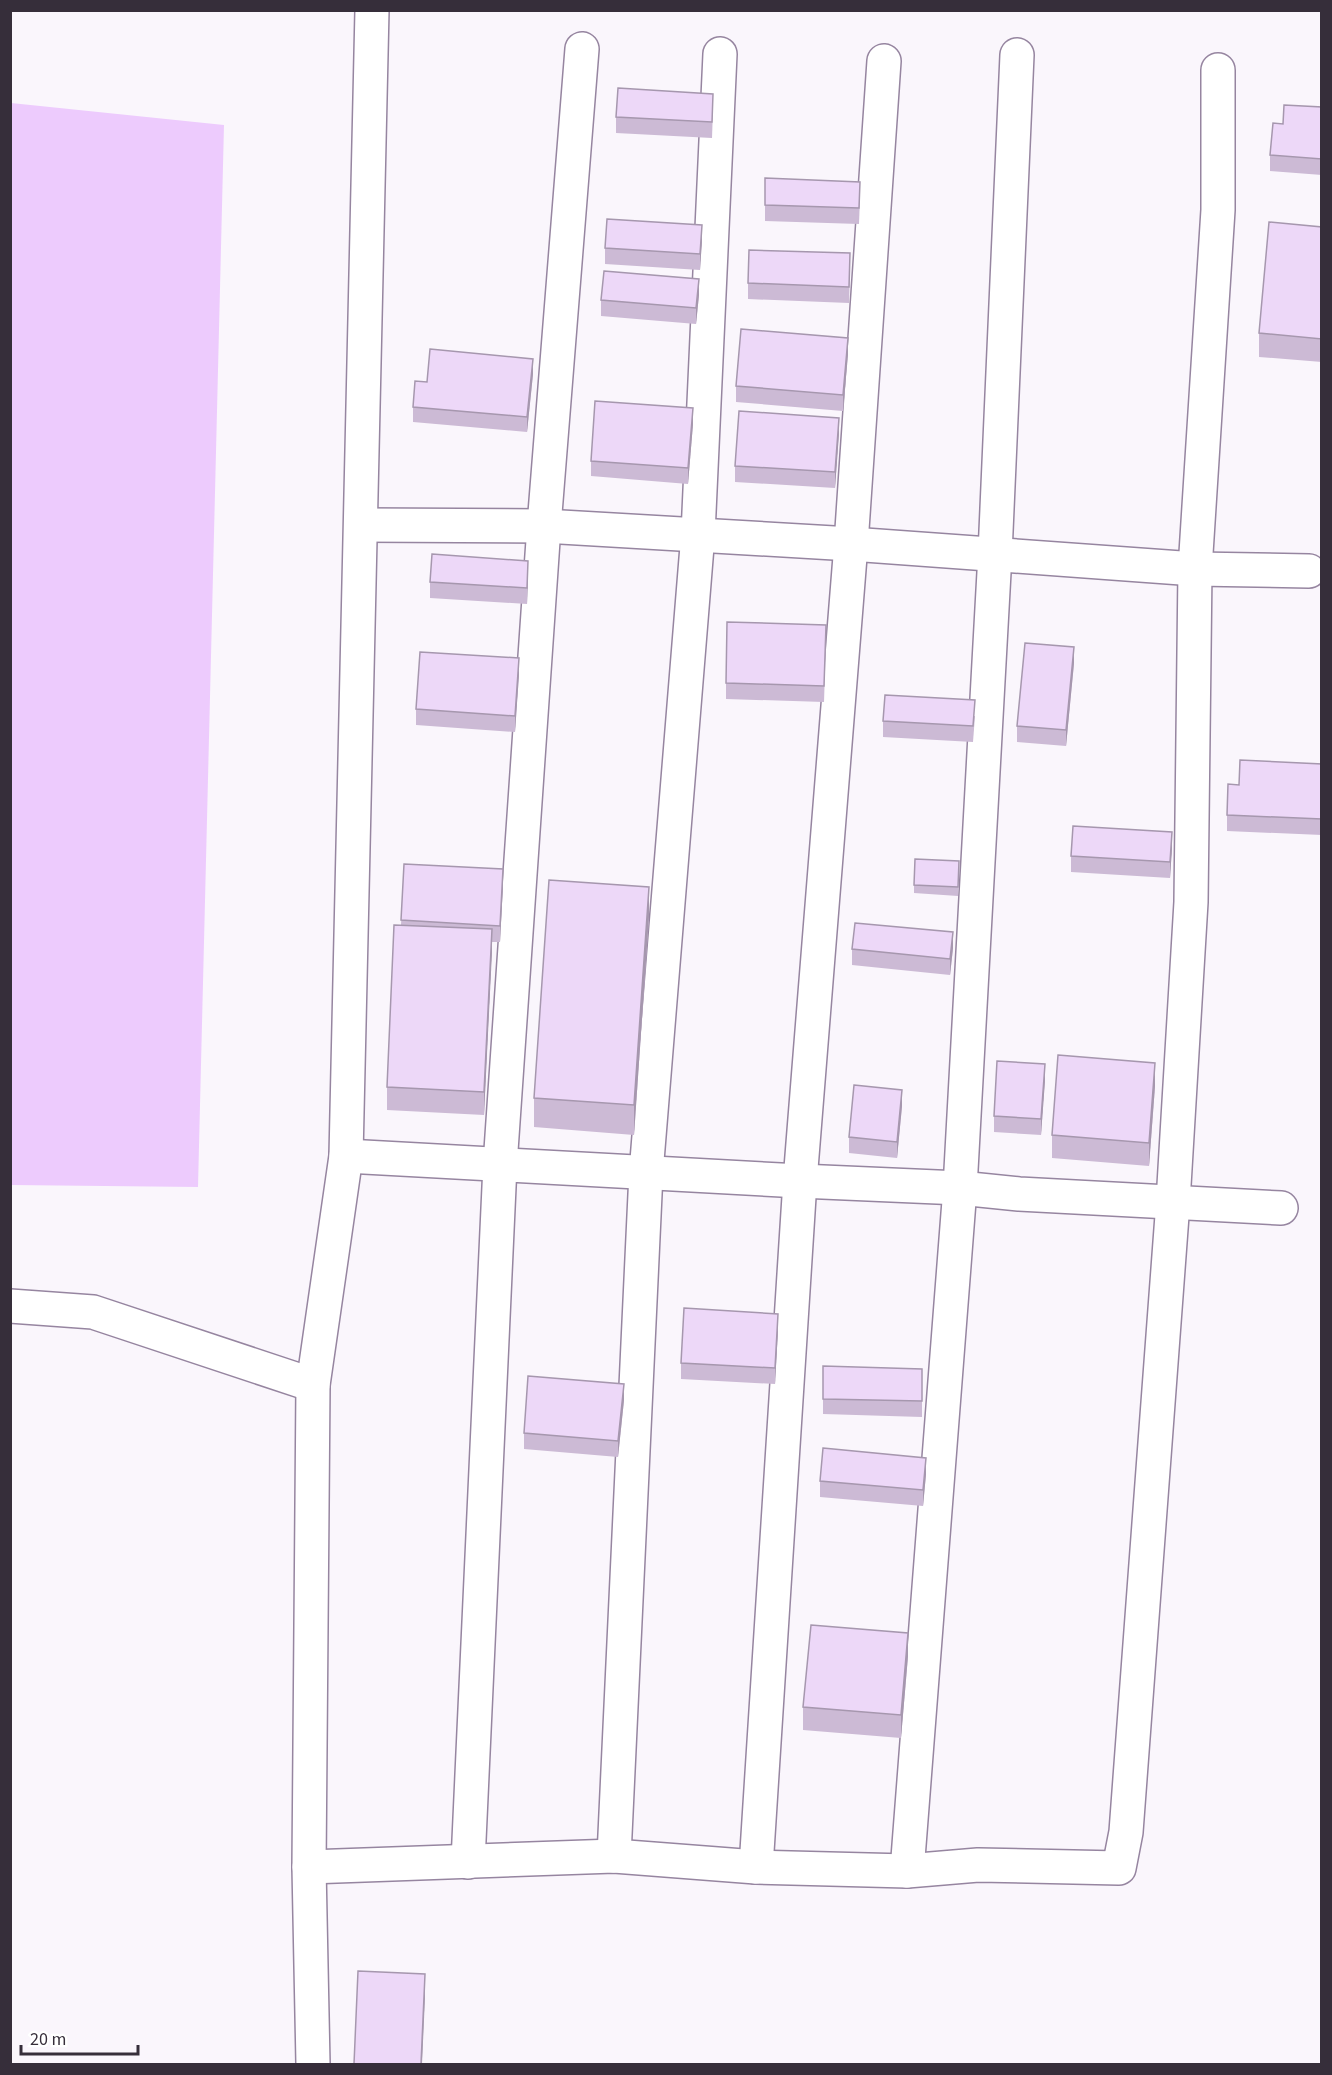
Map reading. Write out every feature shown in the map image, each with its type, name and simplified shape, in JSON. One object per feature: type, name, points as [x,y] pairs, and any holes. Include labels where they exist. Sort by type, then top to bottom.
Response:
[{"type":"street","points":[[313,2064],[309,1867],[314,1385],[346,1156],[372,10]]},
{"type":"street","points":[[468,1862],[500,1165],[544,526],[582,49]]},
{"type":"street","points":[[614,1856],[646,1173],[698,534],[720,54]]},
{"type":"street","points":[[907,1871],[960,1188],[995,554],[1017,55]]},
{"type":"street","points":[[756,1867],[800,1181],[851,544],[884,61]]},
{"type":"street","points":[[309,1867],[614,1856],[756,1867],[907,1871],[978,1866],[1119,1868],[1126,1832],[1173,1202],[1191,902],[1195,568],[1218,210],[1218,70]]},
{"type":"street","points":[[361,525],[544,526],[698,534],[1195,568],[1309,571]]},
{"type":"street","points":[[346,1156],[960,1188],[1019,1194],[1281,1208]]},
{"type":"street","points":[[10,1306],[93,1312],[314,1385]]},
{"type":"shaded area","points":[[11,103],[224,125],[198,1187],[11,1185]]},
{"type":"building","points":[[618,88],[713,94],[712,122],[616,117]]},
{"type":"building","points":[[1284,105],[1322,107],[1322,159],[1270,155],[1273,123],[1283,124]]},
{"type":"building","points":[[765,178],[860,182],[859,208],[765,205]]},
{"type":"building","points":[[607,219],[702,225],[700,254],[605,248]]},
{"type":"building","points":[[1269,222],[1322,227],[1322,339],[1259,333]]},
{"type":"building","points":[[749,250],[850,253],[849,287],[748,283]]},
{"type":"building","points":[[604,271],[699,279],[696,308],[601,300]]},
{"type":"building","points":[[741,329],[848,338],[843,395],[736,386]]},
{"type":"building","points":[[430,349],[533,359],[527,417],[413,407],[415,381],[427,382]]},
{"type":"building","points":[[595,401],[693,408],[688,468],[591,461]]},
{"type":"building","points":[[739,411],[839,418],[835,472],[735,466]]},
{"type":"building","points":[[432,554],[528,561],[527,588],[430,582]]},
{"type":"building","points":[[727,622],[826,625],[824,686],[726,683]]},
{"type":"building","points":[[1025,643],[1074,647],[1066,730],[1017,726]]},
{"type":"building","points":[[420,652],[519,658],[515,716],[416,709]]},
{"type":"building","points":[[885,695],[975,700],[973,726],[883,721]]},
{"type":"building","points":[[1240,760],[1322,764],[1322,819],[1227,815],[1228,784],[1239,785]]},
{"type":"building","points":[[1073,826],[1172,832],[1170,862],[1071,856]]},
{"type":"building","points":[[915,859],[959,861],[958,887],[914,885]]},
{"type":"building","points":[[404,864],[503,869],[500,926],[401,920]]},
{"type":"building","points":[[549,880],[649,887],[634,1105],[534,1098]]},
{"type":"building","points":[[855,923],[953,932],[950,959],[852,949]]},
{"type":"building","points":[[394,925],[492,929],[484,1092],[387,1087]]},
{"type":"building","points":[[1058,1055],[1155,1063],[1149,1143],[1052,1135]]},
{"type":"building","points":[[997,1061],[1045,1064],[1041,1119],[994,1116]]},
{"type":"building","points":[[854,1085],[902,1090],[897,1142],[849,1137]]},
{"type":"building","points":[[684,1308],[778,1314],[775,1368],[681,1363]]},
{"type":"building","points":[[823,1366],[922,1369],[922,1401],[823,1399]]},
{"type":"building","points":[[528,1376],[624,1384],[618,1441],[524,1433]]},
{"type":"building","points":[[823,1448],[926,1458],[923,1490],[820,1481]]},
{"type":"building","points":[[811,1625],[908,1633],[901,1715],[803,1707]]},
{"type":"building","points":[[358,1971],[425,1974],[421,2064],[354,2064]]}]
